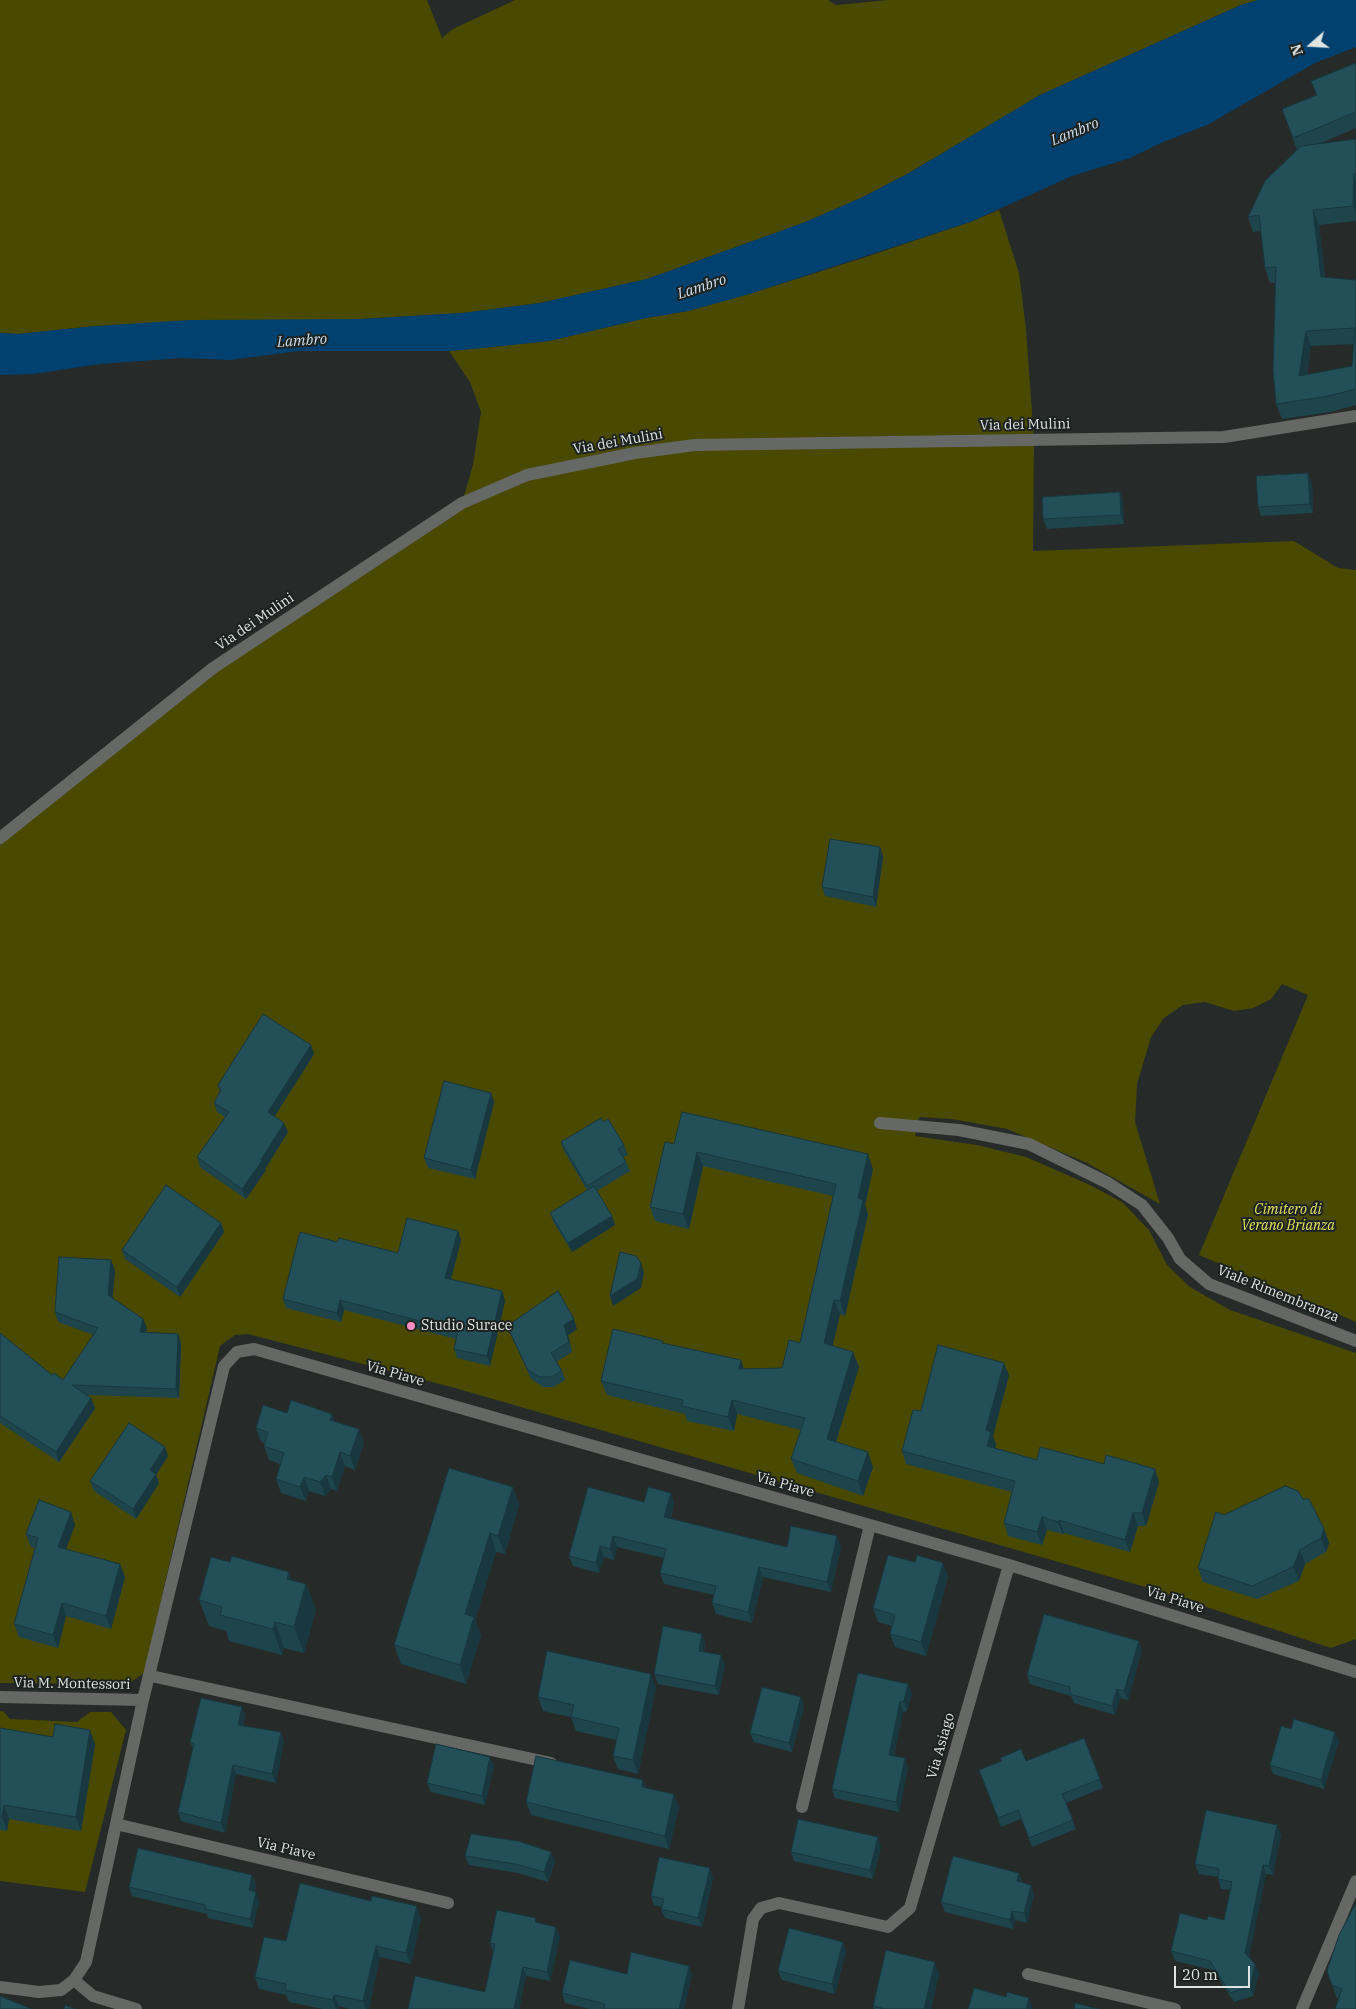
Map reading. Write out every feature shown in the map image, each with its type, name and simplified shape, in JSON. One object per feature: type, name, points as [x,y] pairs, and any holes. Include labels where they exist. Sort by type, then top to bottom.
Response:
[{"type":"street","name":"Via dei Mulini","points":[[0,838],[213,668],[462,503],[527,475],[635,453],[695,445],[1224,437],[1356,416]]},
{"type":"street","name":"Viale Rimembranza","points":[[880,1123],[959,1130],[1029,1144],[1108,1183],[1142,1205],[1168,1238],[1180,1259],[1210,1284],[1356,1341]]},
{"type":"street","name":"Via Piave","points":[[74,1980],[86,1962],[144,1700],[224,1366],[237,1352],[254,1349],[1010,1565],[1356,1672]]},
{"type":"street","points":[[802,1807],[870,1525]]},
{"type":"street","name":"Via Asiago","points":[[738,2009],[753,1919],[761,1908],[779,1902],[888,1927],[910,1908],[1010,1565]]},
{"type":"street","points":[[151,1676],[559,1764]]},
{"type":"street","name":"Via M. Montessori","points":[[0,1697],[144,1700]]},
{"type":"street","name":"Via Piave","points":[[116,1824],[448,1903]]},
{"type":"street","points":[[1302,2009],[1356,1881]]},
{"type":"street","points":[[1028,1974],[1175,2009]]},
{"type":"street","points":[[0,1987],[39,1992],[61,1990],[74,1980],[93,1996],[136,2009]]},
{"type":"green space","points":[[0,0],[427,0],[442,38],[453,29],[515,0],[828,0],[836,5],[889,0],[1258,0],[1241,5],[1040,95],[909,173],[863,197],[803,223],[647,279],[540,303],[463,313],[361,319],[96,326],[18,334],[0,333]]},
{"type":"green space","name":"Cimitero di Verano Brianza","points":[[999,210],[1019,273],[1026,329],[1034,440],[1033,551],[1294,541],[1338,568],[1356,570],[1356,1322],[1199,1255],[1308,995],[1282,984],[1271,999],[1253,1008],[1234,1011],[1205,1002],[1183,1005],[1164,1018],[1151,1037],[1137,1084],[1135,1122],[1160,1204],[1087,1163],[1007,1129],[952,1119],[919,1117],[915,1136],[977,1145],[1026,1157],[1088,1184],[1122,1202],[1149,1230],[1167,1265],[1190,1287],[1230,1310],[1356,1353],[1356,1639],[1331,1648],[1152,1589],[455,1388],[248,1334],[235,1335],[220,1346],[144,1673],[128,1684],[0,1683],[0,838],[213,668],[462,503],[473,465],[481,412],[470,382],[449,351],[549,341],[646,318],[688,311],[863,258],[970,222]]},
{"type":"green space","points":[[0,1711],[3,1711],[10,1719],[77,1722],[90,1712],[111,1712],[126,1730],[85,1892],[0,1881]]},
{"type":"water","name":"Lambro","points":[[1258,0],[1356,0],[1356,47],[1315,63],[1207,125],[1163,142],[1130,158],[1072,176],[970,222],[749,294],[688,311],[646,318],[549,341],[449,351],[298,351],[230,360],[182,358],[100,364],[33,374],[0,375],[0,333],[18,334],[96,326],[190,320],[361,319],[463,313],[540,303],[647,279],[803,223],[863,197],[909,173],[1040,95],[1241,5]]},
{"type":"building","points":[[1356,63],[1356,112],[1293,138],[1282,109],[1317,95],[1311,81]]},
{"type":"building","points":[[1356,139],[1356,174],[1354,174],[1353,206],[1313,210],[1321,277],[1356,280],[1356,389],[1324,397],[1276,404],[1273,371],[1276,267],[1265,268],[1259,215],[1248,217],[1265,181],[1301,146]],"holes":[[[1355,328],[1352,366],[1299,376],[1306,331]]]},
{"type":"building","points":[[1308,473],[1310,504],[1258,507],[1256,476]]},
{"type":"building","points":[[1120,492],[1121,515],[1043,519],[1042,497]]},
{"type":"building","points":[[830,839],[880,847],[873,897],[822,887]]},
{"type":"building","points":[[263,1014],[311,1045],[268,1112],[284,1123],[262,1161],[242,1189],[197,1157],[229,1112],[214,1103],[221,1090],[218,1085]]},
{"type":"building","points":[[444,1081],[491,1093],[471,1170],[424,1158]]},
{"type":"building","points":[[682,1112],[868,1154],[858,1198],[863,1200],[840,1301],[834,1300],[824,1343],[853,1352],[827,1439],[868,1452],[858,1481],[791,1459],[805,1418],[732,1400],[728,1417],[682,1406],[683,1400],[601,1381],[613,1329],[663,1341],[662,1343],[741,1360],[739,1369],[782,1368],[789,1340],[800,1343],[836,1184],[697,1152],[683,1214],[650,1207],[665,1142],[674,1144]]},
{"type":"building","points":[[601,1118],[603,1122],[608,1119],[624,1145],[618,1149],[626,1162],[587,1186],[561,1142]]},
{"type":"building","points":[[166,1185],[221,1223],[177,1287],[122,1250]]},
{"type":"building","points":[[594,1186],[612,1216],[568,1243],[550,1213]]},
{"type":"building","points":[[407,1218],[458,1231],[445,1278],[502,1291],[487,1356],[454,1349],[458,1331],[340,1300],[337,1313],[283,1299],[300,1232],[337,1242],[339,1238],[398,1253]]},
{"type":"building","points":[[620,1252],[636,1256],[641,1263],[637,1279],[610,1296]]},
{"type":"building","points":[[59,1257],[111,1260],[108,1295],[143,1319],[140,1332],[178,1334],[176,1389],[72,1385],[91,1398],[56,1452],[0,1416],[0,1333],[52,1375],[54,1373],[63,1380],[98,1328],[55,1312]]},
{"type":"building","points":[[558,1291],[574,1319],[564,1325],[569,1342],[551,1353],[562,1371],[551,1377],[539,1377],[528,1370],[507,1326]]},
{"type":"building","points":[[938,1345],[1004,1363],[986,1430],[991,1432],[987,1446],[1037,1460],[1040,1447],[1104,1464],[1106,1455],[1155,1469],[1142,1513],[1133,1513],[1125,1540],[1059,1520],[1058,1522],[1042,1517],[1037,1532],[1004,1523],[1015,1481],[902,1451],[913,1410],[921,1411]]},
{"type":"building","points":[[291,1400],[332,1414],[330,1420],[359,1429],[350,1456],[340,1452],[332,1477],[326,1475],[320,1482],[304,1477],[300,1487],[276,1479],[284,1453],[264,1446],[268,1432],[256,1428],[263,1405],[287,1413]]},
{"type":"building","points":[[129,1423],[165,1447],[150,1470],[156,1474],[133,1509],[90,1481]]},
{"type":"building","points":[[449,1468],[513,1487],[498,1536],[490,1533],[465,1614],[474,1617],[460,1665],[394,1645]]},
{"type":"building","points":[[1285,1486],[1298,1491],[1303,1499],[1309,1499],[1324,1529],[1321,1538],[1300,1550],[1293,1567],[1252,1586],[1198,1568],[1216,1512],[1224,1515]]},
{"type":"building","points":[[588,1487],[644,1502],[648,1487],[671,1493],[664,1517],[787,1547],[791,1526],[837,1536],[827,1582],[759,1567],[748,1612],[712,1603],[716,1586],[660,1573],[666,1549],[613,1536],[610,1549],[600,1546],[596,1563],[569,1556]]},
{"type":"building","points":[[39,1500],[71,1512],[58,1547],[120,1564],[106,1616],[62,1603],[53,1635],[14,1624],[38,1538],[26,1534]]},
{"type":"building","points":[[888,1555],[915,1562],[917,1555],[943,1563],[921,1642],[890,1634],[895,1615],[873,1608]]},
{"type":"building","points":[[232,1556],[289,1572],[287,1579],[306,1584],[294,1627],[275,1622],[273,1629],[220,1615],[222,1607],[199,1600],[211,1557],[230,1562]]},
{"type":"building","points":[[1044,1614],[1139,1641],[1124,1691],[1117,1689],[1112,1706],[1070,1694],[1070,1687],[1027,1675]]},
{"type":"building","points":[[663,1626],[702,1634],[699,1651],[721,1655],[715,1686],[654,1674]]},
{"type":"building","points":[[547,1651],[651,1674],[633,1760],[613,1756],[619,1728],[571,1717],[574,1705],[538,1697]]},
{"type":"building","points":[[858,1673],[908,1684],[904,1701],[900,1702],[889,1755],[905,1758],[896,1802],[832,1789]]},
{"type":"building","points":[[762,1687],[801,1697],[789,1743],[750,1733]]},
{"type":"building","points":[[201,1698],[242,1707],[238,1725],[281,1732],[272,1774],[233,1765],[221,1823],[178,1812],[194,1743],[190,1742]]},
{"type":"building","points":[[1294,1719],[1335,1732],[1321,1780],[1270,1765],[1281,1726],[1291,1729]]},
{"type":"building","points":[[55,1724],[90,1730],[76,1817],[4,1805],[2,1817],[0,1817],[0,1728],[53,1737]]},
{"type":"building","points":[[1084,1738],[1100,1779],[1062,1794],[1073,1820],[1029,1838],[1018,1810],[998,1818],[979,1770],[1002,1761],[1000,1758],[1021,1749],[1026,1761]]},
{"type":"building","points":[[436,1744],[490,1757],[482,1796],[427,1783]]},
{"type":"building","points":[[536,1756],[643,1780],[642,1787],[674,1794],[665,1836],[526,1802]]},
{"type":"building","points":[[1206,1810],[1277,1825],[1269,1866],[1263,1865],[1245,1953],[1255,1964],[1250,1987],[1230,1993],[1210,1961],[1171,1951],[1180,1913],[1207,1920],[1208,1916],[1224,1920],[1232,1882],[1218,1879],[1219,1869],[1195,1864]]},
{"type":"building","points":[[798,1819],[878,1837],[870,1870],[791,1852]]},
{"type":"building","points":[[471,1834],[518,1841],[551,1852],[544,1872],[515,1864],[465,1856]]},
{"type":"building","points":[[138,1848],[252,1875],[249,1890],[256,1892],[250,1919],[205,1909],[205,1905],[129,1887]]},
{"type":"building","points":[[953,1856],[1019,1873],[1017,1881],[1031,1885],[1024,1913],[1012,1911],[1010,1920],[941,1902]]},
{"type":"building","points":[[659,1857],[710,1868],[698,1918],[661,1909],[664,1899],[651,1896]]},
{"type":"building","points":[[300,1883],[371,1901],[372,1896],[417,1906],[406,1953],[376,1946],[363,2001],[334,1995],[333,2000],[285,1990],[286,1984],[255,1977],[264,1937],[286,1941]]},
{"type":"building","points":[[1356,1903],[1356,2009],[1335,2009],[1342,1989],[1332,1985],[1327,1971],[1339,1935]]},
{"type":"building","points":[[497,1910],[536,1918],[535,1922],[556,1927],[547,1972],[523,1967],[514,2009],[408,2009],[415,1976],[485,1992],[495,1944],[490,1943]]},
{"type":"building","points":[[789,1928],[843,1942],[832,1984],[778,1971]]},
{"type":"building","points":[[886,1950],[935,1962],[924,2009],[885,2009],[873,2006]]},
{"type":"building","points":[[631,1952],[689,1966],[679,2009],[604,2009],[605,2004],[562,1993],[570,1960],[627,1974]]},
{"type":"building","points":[[974,1988],[1006,1997],[1007,1992],[1029,1998],[1026,2009],[968,2009]]},
{"type":"building","points":[[0,1996],[32,2009],[0,2009]]},
{"type":"building","points":[[1075,2003],[1099,2009],[1074,2009]]},
{"type":"building","points":[[65,2005],[75,2009],[64,2009]]},
{"type":"place","name":"Studio Surace","points":[[411,1326]]}]
